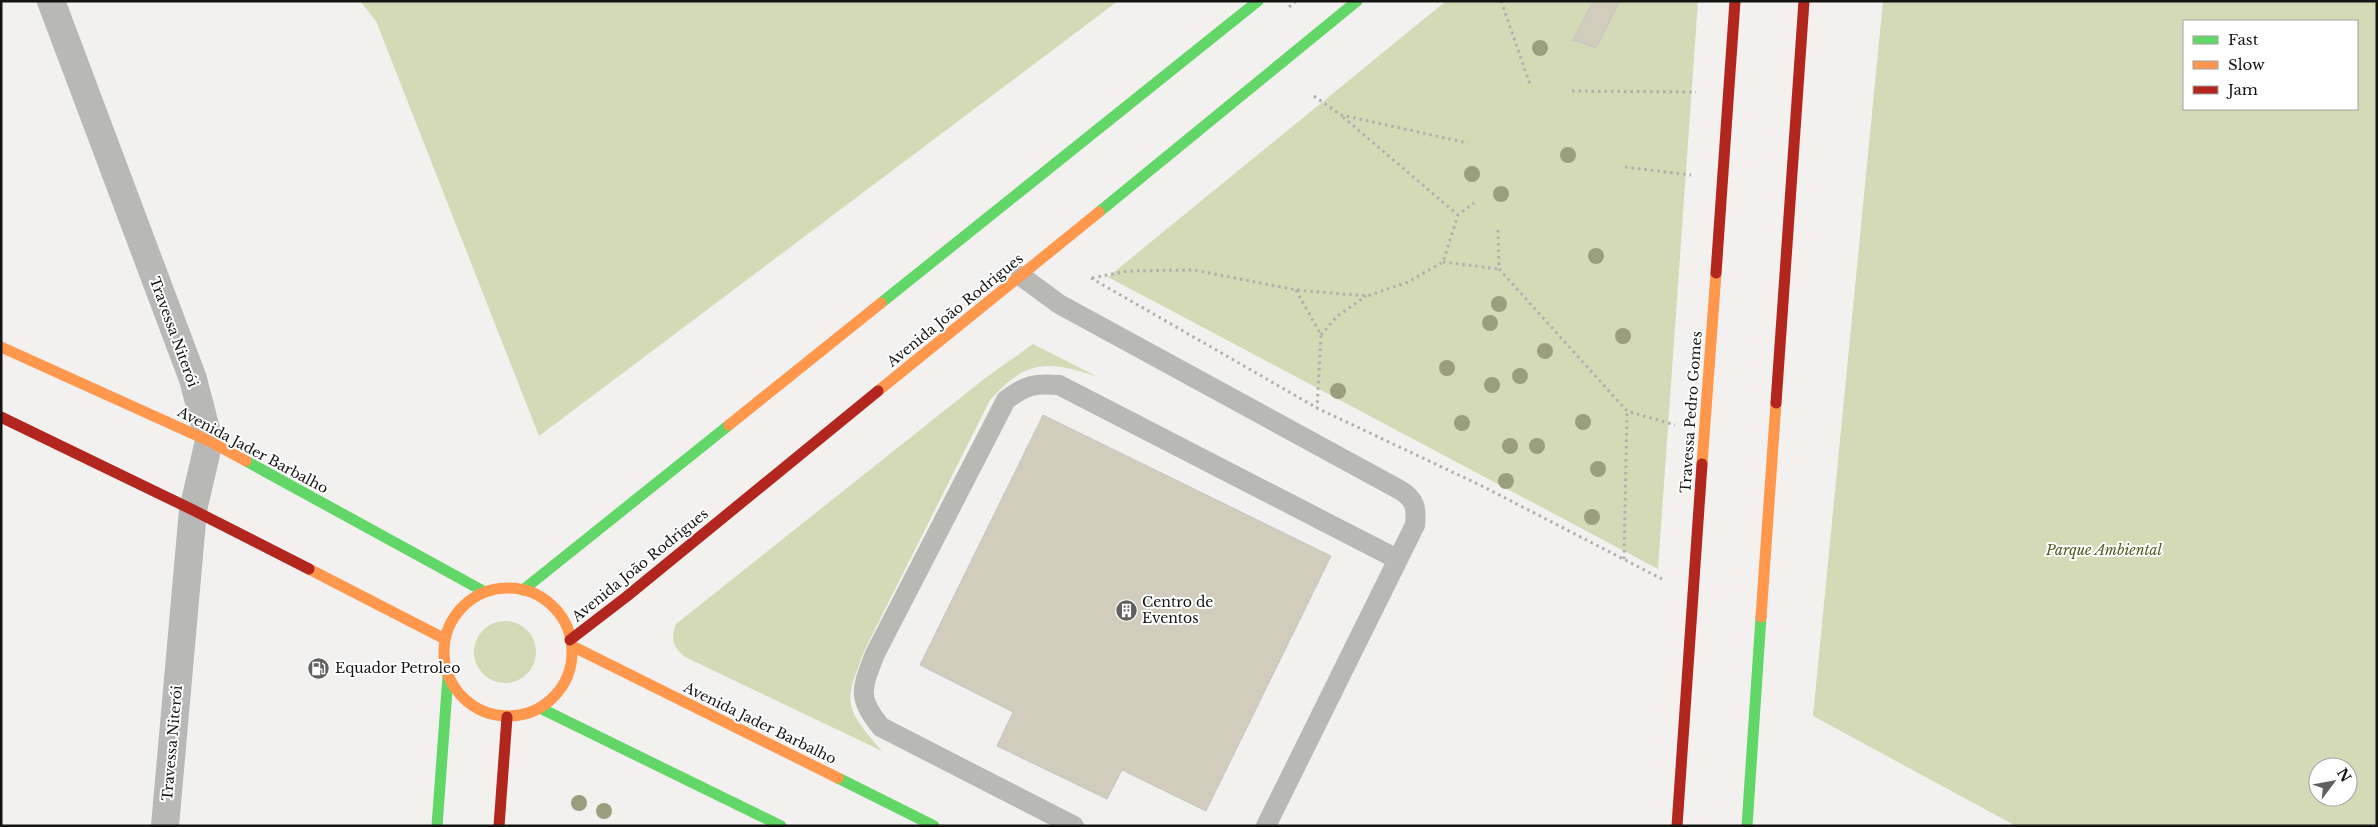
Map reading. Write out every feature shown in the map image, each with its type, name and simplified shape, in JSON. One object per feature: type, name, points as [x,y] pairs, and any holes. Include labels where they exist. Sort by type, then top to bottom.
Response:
[{"type":"main road","points":[[523,590],[1258,1]]},
{"type":"main road","name":"Avenida João Rodrigues","points":[[571,643],[1357,1]]},
{"type":"main road","name":"Travessa Pedro Gomes","points":[[1677,826],[1735,1]]},
{"type":"main road","points":[[1747,826],[1804,1]]},
{"type":"main road","name":"Avenida Jader Barbalho","points":[[1,347],[209,441],[485,592]]},
{"type":"main road","points":[[1,417],[193,510],[445,639]]},
{"type":"main road","points":[[437,826],[448,676],[444,657],[445,639],[450,624],[459,610],[471,599],[485,592],[498,589],[523,590],[539,597],[554,608],[564,622],[571,643],[571,665],[565,682],[554,697],[540,708],[524,715],[507,717],[488,714],[471,705],[457,692],[448,676]]},
{"type":"main road","name":"Avenida Jader Barbalho","points":[[571,643],[934,826]]},
{"type":"main road","points":[[540,708],[781,826]]},
{"type":"main road","points":[[500,826],[507,717]]},
{"type":"street","name":"Travessa Niterói","points":[[51,1],[193,379],[209,441],[193,510],[164,826]]},
{"type":"lane","points":[[1021,276],[1059,304],[1410,495],[1414,502],[1417,513],[1415,525],[1266,826]]},
{"type":"lane","points":[[1074,826],[881,727],[864,704],[863,688],[875,654],[1006,400],[1020,389],[1038,383],[1059,385],[1397,560]]},
{"type":"path","points":[[1501,1],[1531,87]]},
{"type":"path","points":[[1572,91],[1697,92]]},
{"type":"path","points":[[1314,96],[1341,115],[1458,215]]},
{"type":"path","points":[[1341,115],[1468,143]]},
{"type":"path","points":[[1624,167],[1691,175]]},
{"type":"path","points":[[1444,262],[1458,215],[1474,203]]},
{"type":"path","points":[[1498,230],[1499,269],[1627,411],[1675,425]]},
{"type":"path","points":[[1321,335],[1336,318],[1367,296],[1408,282],[1444,262],[1499,269]]},
{"type":"path","points":[[1367,296],[1296,290],[1194,270],[1128,271],[1091,278],[1318,408],[1482,486],[1665,580]]},
{"type":"path","points":[[1296,290],[1321,335],[1318,408]]},
{"type":"path","points":[[1624,560],[1627,411]]},
{"type":"green space","points":[[360,1],[1118,1],[539,436],[376,21]]},
{"type":"green space","points":[[1446,1],[1698,1],[1658,569],[1108,277]]},
{"type":"green space","name":"Parque Ambiental","points":[[1883,1],[2377,1],[2377,826],[2016,826],[1813,716]]},
{"type":"green space","points":[[1033,344],[1098,377],[1066,368],[1040,367],[1016,376],[990,400],[866,647],[854,680],[851,703],[854,713],[869,736],[882,751],[685,657],[678,650],[673,638],[676,624],[984,379]]},
{"type":"green space","points":[[499,621],[511,621],[527,630],[534,640],[536,652],[534,664],[527,674],[511,683],[499,683],[488,678],[479,669],[474,658],[474,646],[479,635],[488,626]]},
{"type":"building","points":[[1593,1],[1620,1],[1596,48],[1573,40]]},
{"type":"building","name":"Centro de Eventos","points":[[1043,415],[1331,556],[1206,811],[1122,770],[1107,799],[997,746],[1013,712],[920,665]]},
{"type":"traffic: fast","points":[[881,303],[1258,1]]},
{"type":"traffic: fast","points":[[1099,212],[1357,1]]},
{"type":"traffic: fast","points":[[523,590],[729,425]]},
{"type":"traffic: fast","points":[[246,461],[485,592]]},
{"type":"traffic: fast","points":[[1747,826],[1761,617]]},
{"type":"traffic: fast","points":[[437,826],[448,676]]},
{"type":"traffic: fast","points":[[540,708],[781,826]]},
{"type":"traffic: fast","points":[[838,778],[934,826]]},
{"type":"traffic: slow","points":[[878,391],[1099,212]]},
{"type":"traffic: slow","points":[[1702,464],[1716,273]]},
{"type":"traffic: slow","points":[[729,425],[881,303]]},
{"type":"traffic: slow","points":[[1,347],[209,441],[246,461]]},
{"type":"traffic: slow","points":[[1761,617],[1776,403]]},
{"type":"traffic: slow","points":[[309,569],[445,639]]},
{"type":"traffic: slow","points":[[508,588],[532,593],[553,607],[567,628],[572,652],[567,676],[553,697],[532,711],[508,716],[484,711],[463,697],[449,676],[444,652],[449,628],[463,607],[484,593],[508,588]]},
{"type":"traffic: slow","points":[[572,646],[838,778]]},
{"type":"traffic: jam","points":[[1716,273],[1735,1]]},
{"type":"traffic: jam","points":[[1776,403],[1804,1]]},
{"type":"traffic: jam","points":[[570,640],[626,597],[878,391]]},
{"type":"traffic: jam","points":[[1,417],[193,510],[309,569]]},
{"type":"traffic: jam","points":[[1677,826],[1702,464]]},
{"type":"traffic: jam","points":[[499,826],[507,717]]},
{"type":"place","name":"Centro de Eventos","points":[[1126,610]]},
{"type":"place","name":"Equador Petroleo","points":[[319,668]]}]
